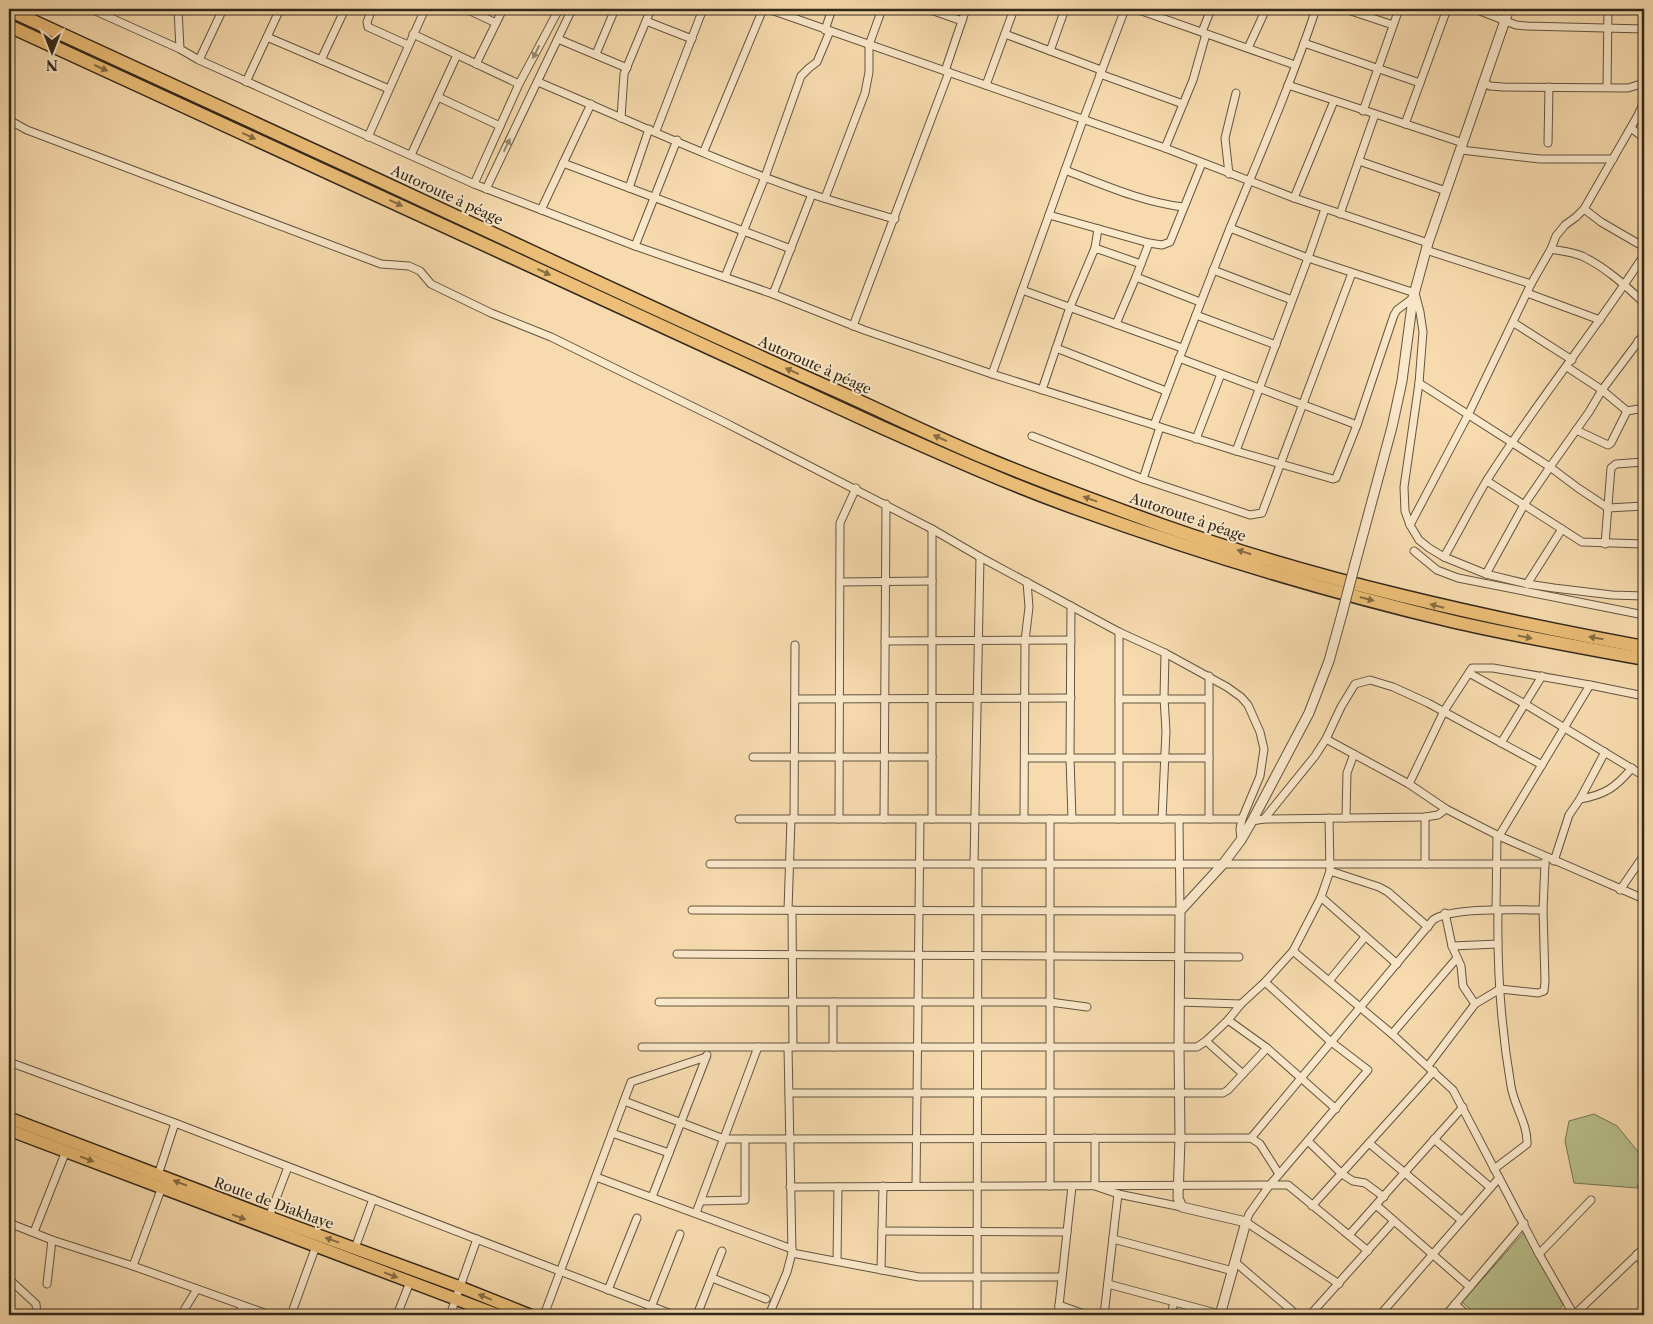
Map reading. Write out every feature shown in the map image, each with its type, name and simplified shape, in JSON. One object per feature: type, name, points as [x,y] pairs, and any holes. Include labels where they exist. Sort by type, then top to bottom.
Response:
[{"type":"highway","points":[[14,9],[47,28]]},
{"type":"highway","name":"Autoroute à péage","points":[[9,10],[463,218],[691,326],[989,459],[1076,494],[1167,527],[1370,589],[1530,626],[1644,647]]},
{"type":"highway","points":[[9,26],[872,423],[979,470],[1077,509],[1262,570],[1407,610],[1528,638],[1644,659]]},
{"type":"highway","points":[[9,34],[64,52]]},
{"type":"main road","name":"Route de Diakhaye","points":[[9,1118],[269,1218],[460,1287],[530,1315]]},
{"type":"main road","name":"Route de Diakhaye","points":[[9,1130],[498,1315]]},
{"type":"street","points":[[91,9],[180,49],[246,82],[474,184],[635,246],[773,294],[853,326],[992,374],[1196,439],[1335,479],[1357,425],[1394,315],[1397,310],[1414,296]]},
{"type":"street","points":[[178,9],[180,49]]},
{"type":"street","points":[[199,60],[223,9]]},
{"type":"street","points":[[246,82],[280,9]]},
{"type":"street","points":[[321,60],[345,9]]},
{"type":"street","points":[[372,9],[367,22],[368,27],[408,45]]},
{"type":"street","points":[[368,137],[408,45],[426,9]]},
{"type":"street","points":[[466,9],[496,22]]},
{"type":"street","points":[[476,64],[503,9]]},
{"type":"street","points":[[474,184],[520,84],[558,9]]},
{"type":"street","points":[[486,189],[572,9]]},
{"type":"street","points":[[596,54],[615,9]]},
{"type":"street","points":[[621,118],[623,80],[651,9]]},
{"type":"street","points":[[629,188],[703,9]]},
{"type":"street","points":[[704,151],[763,9]]},
{"type":"street","points":[[768,9],[1165,148],[1250,182],[1531,284]]},
{"type":"street","points":[[725,277],[765,177],[801,76],[817,62],[828,30],[832,9]]},
{"type":"street","points":[[825,198],[865,93],[869,72],[869,45],[882,9]]},
{"type":"street","points":[[928,9],[962,21]]},
{"type":"street","points":[[853,326],[947,72],[966,9]]},
{"type":"street","points":[[986,85],[1014,9]]},
{"type":"street","points":[[1050,50],[1065,9]]},
{"type":"street","points":[[992,374],[1125,9]]},
{"type":"street","points":[[1136,9],[1295,65]]},
{"type":"street","points":[[1165,148],[1193,80],[1211,9]]},
{"type":"street","points":[[1248,48],[1266,9]]},
{"type":"street","points":[[1143,479],[1166,392],[1178,358],[1250,182],[1316,9]]},
{"type":"street","points":[[1345,9],[1393,25]]},
{"type":"street","points":[[1363,111],[1399,9]]},
{"type":"street","points":[[1405,124],[1448,9]]},
{"type":"street","points":[[1474,9],[1516,25],[1644,29]]},
{"type":"street","points":[[692,910],[1180,910],[1223,864],[1241,840],[1252,821],[1309,713],[1329,661],[1392,428],[1402,381],[1414,296],[1427,246],[1509,9]]},
{"type":"street","points":[[1607,87],[1608,9]]},
{"type":"street","points":[[646,21],[692,39]]},
{"type":"street","points":[[413,34],[520,84]]},
{"type":"street","points":[[1005,34],[1050,50],[1183,104]]},
{"type":"street","points":[[267,37],[389,88]]},
{"type":"street","points":[[558,39],[627,68]]},
{"type":"street","points":[[1304,43],[1420,83]]},
{"type":"street","points":[[411,155],[457,55]]},
{"type":"street","points":[[538,82],[765,177],[812,194],[894,219]]},
{"type":"street","points":[[1483,82],[1490,86],[1503,87],[1628,88],[1644,83]]},
{"type":"street","points":[[1288,85],[1405,124],[1462,146],[1540,159],[1613,159]]},
{"type":"street","points":[[1548,143],[1549,87]]},
{"type":"street","points":[[1229,174],[1225,138],[1236,93]]},
{"type":"street","points":[[438,97],[500,126]]},
{"type":"street","points":[[1294,198],[1334,101]]},
{"type":"street","points":[[1410,525],[1468,415],[1556,236],[1564,225],[1584,209],[1644,102]]},
{"type":"street","points":[[541,210],[590,104]]},
{"type":"street","points":[[1340,214],[1375,114]]},
{"type":"street","points":[[9,120],[27,130],[381,264],[409,266],[420,271],[431,284],[491,313],[551,337],[856,488],[932,529],[980,558],[1118,632],[1165,653],[1209,676],[1234,692],[1248,706],[1255,718],[1264,748],[1260,776],[1242,819],[1240,829],[1241,840]]},
{"type":"street","points":[[1631,128],[1644,138]]},
{"type":"street","points":[[635,246],[677,140]]},
{"type":"street","points":[[1360,161],[1446,191]]},
{"type":"street","points":[[563,163],[790,249]]},
{"type":"street","points":[[1049,215],[1162,245],[1170,242],[1202,163]]},
{"type":"street","points":[[1065,170],[1123,193],[1183,207]]},
{"type":"street","points":[[773,294],[812,194]]},
{"type":"street","points":[[1236,451],[1325,209]]},
{"type":"street","points":[[1584,209],[1644,247]]},
{"type":"street","points":[[1042,390],[1070,307],[1095,248],[1098,228]]},
{"type":"street","points":[[1230,228],[1414,296],[1420,312],[1423,332],[1419,383],[1404,487],[1405,511],[1410,525],[1419,540],[1444,556],[1486,574],[1527,584],[1612,595],[1644,596]]},
{"type":"street","points":[[1116,324],[1149,243]]},
{"type":"street","points":[[1095,248],[1141,264]]},
{"type":"street","points":[[1551,249],[1581,256],[1600,266],[1643,299]]},
{"type":"street","points":[[1444,556],[1486,481],[1644,255]]},
{"type":"street","points":[[1213,270],[1292,300]]},
{"type":"street","points":[[1032,436],[1143,479],[1250,515],[1262,513],[1266,507],[1352,273]]},
{"type":"street","points":[[1136,277],[1200,302]]},
{"type":"street","points":[[1022,290],[1182,348]]},
{"type":"street","points":[[1527,293],[1600,320]]},
{"type":"street","points":[[1196,315],[1276,345]]},
{"type":"street","points":[[1514,323],[1572,360]]},
{"type":"street","points":[[1486,574],[1524,505],[1589,412],[1602,390],[1641,344],[1644,334]]},
{"type":"street","points":[[1056,348],[1166,392]]},
{"type":"street","points":[[1178,358],[1357,425]]},
{"type":"street","points":[[1567,367],[1602,390],[1627,411]]},
{"type":"street","points":[[1196,439],[1221,374]]},
{"type":"street","points":[[1419,383],[1550,466],[1608,508],[1644,506]]},
{"type":"street","points":[[1627,411],[1644,408]]},
{"type":"street","points":[[1576,430],[1608,445],[1611,443],[1627,411]]},
{"type":"street","points":[[1605,544],[1613,466],[1616,464],[1644,462]]},
{"type":"street","points":[[1486,481],[1582,542],[1644,544]]},
{"type":"street","points":[[840,819],[840,523],[856,488]]},
{"type":"street","points":[[884,819],[886,504]]},
{"type":"street","points":[[932,529],[932,819]]},
{"type":"street","points":[[1527,584],[1562,529]]},
{"type":"street","points":[[1414,551],[1437,570],[1458,578],[1644,615]]},
{"type":"street","points":[[977,1315],[978,910],[975,819],[980,558]]},
{"type":"street","points":[[840,582],[932,581]]},
{"type":"street","points":[[1024,819],[1025,641],[1029,612],[1027,582]]},
{"type":"street","points":[[1071,606],[1070,758],[1072,819]]},
{"type":"street","points":[[1118,632],[1119,819]]},
{"type":"street","points":[[885,642],[1071,640]]},
{"type":"street","points":[[769,1315],[787,1272],[792,1251],[788,1092],[793,1002],[793,954],[789,864],[794,757],[795,645]]},
{"type":"street","points":[[1162,819],[1166,731],[1164,698],[1165,653]]},
{"type":"street","points":[[1410,784],[1444,711],[1472,668],[1482,667],[1542,676],[1644,696]]},
{"type":"street","points":[[1469,673],[1644,774]]},
{"type":"street","points":[[1209,676],[1209,819]]},
{"type":"street","points":[[1501,743],[1542,676]]},
{"type":"street","points":[[1264,819],[1315,756],[1326,739],[1341,706],[1355,684],[1361,681],[1370,680],[1393,687],[1444,711],[1542,765]]},
{"type":"street","points":[[1494,1169],[1527,1144],[1527,1136],[1511,1088],[1500,989],[1496,864],[1498,835],[1590,685]]},
{"type":"street","points":[[795,699],[1071,698]]},
{"type":"street","points":[[1119,699],[1209,699]]},
{"type":"street","points":[[1326,739],[1410,784],[1446,809],[1545,861]]},
{"type":"street","points":[[1554,861],[1568,815],[1580,799],[1605,752]]},
{"type":"street","points":[[1346,818],[1347,773],[1354,754]]},
{"type":"street","points":[[753,757],[932,757]]},
{"type":"street","points":[[1025,758],[1209,758]]},
{"type":"street","points":[[1580,799],[1597,796],[1620,782],[1632,768]]},
{"type":"street","points":[[1252,821],[1264,819],[1425,817],[1438,815],[1446,809]]},
{"type":"street","points":[[1425,817],[1426,864]]},
{"type":"street","points":[[642,1047],[1197,1047],[1228,1020],[1293,950],[1321,897],[1330,868],[1329,818]]},
{"type":"street","points":[[739,819],[1242,819]]},
{"type":"street","points":[[916,1186],[920,819]]},
{"type":"street","points":[[1050,819],[1050,1186]]},
{"type":"street","points":[[1179,819],[1178,1047],[1180,1138],[1178,1198],[1182,1206]]},
{"type":"street","points":[[1620,890],[1644,855]]},
{"type":"street","points":[[1312,1206],[1369,1143],[1431,1068],[1476,1004],[1500,989],[1544,991],[1543,910],[1545,861]]},
{"type":"street","points":[[710,864],[1223,864],[1330,868],[1554,861],[1644,899]]},
{"type":"street","points":[[1330,868],[1388,892],[1428,926]]},
{"type":"street","points":[[1321,897],[1397,964]]},
{"type":"street","points":[[1251,1138],[1432,920],[1445,913],[1543,910]]},
{"type":"street","points":[[1445,913],[1452,946],[1461,966],[1465,991],[1476,1004]]},
{"type":"street","points":[[1329,981],[1366,937]]},
{"type":"street","points":[[1452,946],[1498,944]]},
{"type":"street","points":[[1293,950],[1431,1068],[1452,1090],[1463,1107],[1498,1178],[1524,1223],[1539,1254],[1574,1315],[1644,1248]]},
{"type":"street","points":[[677,954],[1240,957]]},
{"type":"street","points":[[1392,1034],[1457,958]]},
{"type":"street","points":[[1108,1284],[1221,1315],[1249,1214],[1269,1186],[1368,1070],[1330,1041],[1265,982]]},
{"type":"street","points":[[659,1002],[1050,1002],[1087,1006]]},
{"type":"street","points":[[833,1047],[834,1002]]},
{"type":"street","points":[[1179,1002],[1241,1004]]},
{"type":"street","points":[[1228,1020],[1266,1048],[1336,1109]]},
{"type":"street","points":[[1206,1041],[1243,1074]]},
{"type":"street","points":[[652,1197],[709,1047]]},
{"type":"street","points":[[696,1214],[758,1047]]},
{"type":"street","points":[[788,1092],[1223,1093],[1266,1048]]},
{"type":"street","points":[[544,1315],[631,1082],[706,1057]]},
{"type":"street","points":[[9,1062],[674,1315]]},
{"type":"street","points":[[624,1101],[724,1139],[1251,1138],[1260,1144],[1279,1174]]},
{"type":"street","points":[[1349,1235],[1463,1107]]},
{"type":"street","points":[[158,1175],[175,1124]]},
{"type":"street","points":[[612,1133],[669,1153]]},
{"type":"street","points":[[1095,1138],[1095,1186]]},
{"type":"street","points":[[701,1201],[746,1200],[745,1139]]},
{"type":"street","points":[[1434,1139],[1490,1187]]},
{"type":"street","points":[[1308,1141],[1342,1174],[1353,1181],[1365,1183],[1384,1197]]},
{"type":"street","points":[[1369,1143],[1406,1172],[1461,1220]]},
{"type":"street","points":[[34,1232],[66,1151]]},
{"type":"street","points":[[269,1218],[288,1167]]},
{"type":"street","points":[[596,1177],[792,1251],[837,1261],[919,1277],[1062,1277]]},
{"type":"street","points":[[1380,1315],[1498,1178]]},
{"type":"street","points":[[790,1187],[1288,1185],[1368,1250]]},
{"type":"street","points":[[881,1270],[882,1186]]},
{"type":"street","points":[[1058,1315],[1072,1186]]},
{"type":"street","points":[[1095,1186],[1118,1194],[1182,1206],[1246,1222],[1338,1284]]},
{"type":"street","points":[[133,1266],[162,1187]]},
{"type":"street","points":[[837,1261],[838,1187]]},
{"type":"street","points":[[1104,1315],[1118,1194]]},
{"type":"street","points":[[355,1248],[373,1200]]},
{"type":"street","points":[[1539,1254],[1592,1200]]},
{"type":"street","points":[[1376,1205],[1470,1288]]},
{"type":"street","points":[[608,1290],[637,1218]]},
{"type":"street","points":[[1310,1315],[1394,1221]]},
{"type":"street","points":[[9,1223],[52,1240],[133,1266],[270,1315]]},
{"type":"street","points":[[1446,1315],[1524,1223]]},
{"type":"street","points":[[882,1231],[1067,1232]]},
{"type":"street","points":[[648,1315],[680,1234]]},
{"type":"street","points":[[450,1315],[476,1239]]},
{"type":"street","points":[[1113,1239],[1234,1267],[1297,1315]]},
{"type":"street","points":[[47,1284],[52,1240]]},
{"type":"street","points":[[291,1315],[316,1246]]},
{"type":"street","points":[[697,1315],[722,1251]]},
{"type":"street","points":[[1637,1254],[1644,1264]]},
{"type":"street","points":[[9,1278],[36,1304],[37,1315]]},
{"type":"street","points":[[712,1278],[766,1299]]},
{"type":"street","points":[[397,1315],[410,1282]]},
{"type":"street","points":[[181,1315],[197,1289]]},
{"type":"street","points":[[1171,1315],[1174,1302]]},
{"type":"street","points":[[1455,1304],[1467,1315]]},
{"type":"street","points":[[1059,1305],[1087,1315]]},
{"type":"street","points":[[238,1315],[243,1306]]},
{"type":"green space","points":[[1594,1114],[1617,1126],[1644,1159],[1644,1168],[1637,1188],[1574,1183],[1565,1141],[1569,1121]]},
{"type":"green space","points":[[1526,1230],[1563,1305],[1554,1315],[1477,1315],[1462,1302]]}]
